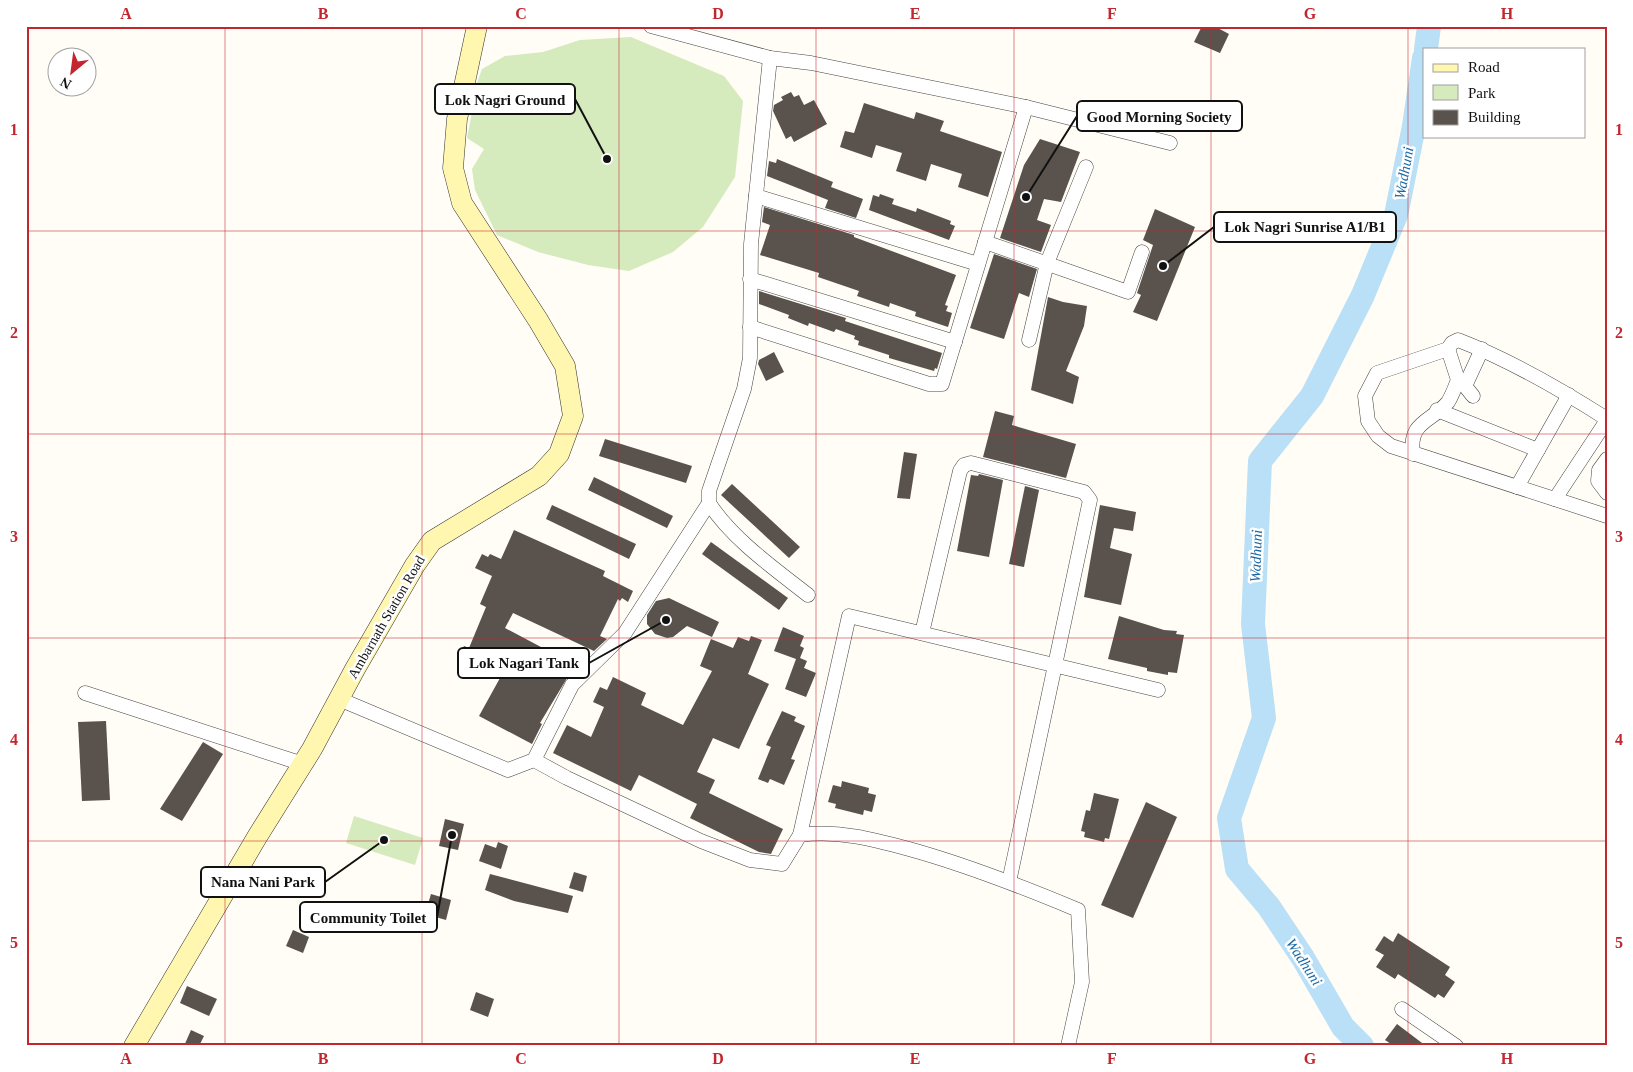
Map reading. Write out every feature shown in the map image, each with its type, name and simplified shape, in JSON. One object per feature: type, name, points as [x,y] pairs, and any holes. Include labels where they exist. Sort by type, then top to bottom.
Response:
[{"type":"main road","name":"Ambarnath Station Road","points":[[134,1046],[257,837],[303,764],[415,565],[432,541],[539,476],[560,454],[573,416],[565,366],[508,272],[462,203],[452,168],[457,119],[477,26]]},
{"type":"street","points":[[651,26],[770,58],[811,63],[1026,107],[1170,143]]},
{"type":"street","points":[[339,699],[405,725],[508,770],[534,760],[572,685],[625,633],[709,504],[709,491],[744,389],[750,358],[751,244],[770,58]]},
{"type":"street","points":[[750,327],[929,384],[942,384],[1026,107]]},
{"type":"street","points":[[1029,340],[1047,263],[1086,167]]},
{"type":"street","points":[[756,196],[978,264]]},
{"type":"street","points":[[985,242],[1128,292],[1142,252]]},
{"type":"street","points":[[750,279],[955,342]]},
{"type":"street","points":[[1555,500],[1607,420],[1569,394],[1482,349],[1458,340],[1452,343],[1448,349],[1377,373],[1365,396],[1368,421],[1378,436],[1391,446],[1413,454],[1555,500],[1607,516]]},
{"type":"street","points":[[1413,454],[1412,444],[1415,433],[1423,420],[1448,402],[1458,380],[1448,349]]},
{"type":"street","points":[[1473,396],[1465,386],[1482,349]]},
{"type":"street","points":[[1517,487],[1569,394]]},
{"type":"street","points":[[1437,410],[1538,450]]},
{"type":"street","points":[[1607,459],[1600,470],[1598,481],[1607,492]]},
{"type":"street","points":[[922,633],[960,471],[964,465],[971,463],[1084,492],[1090,500],[1009,882]]},
{"type":"street","points":[[709,504],[772,568],[808,594]]},
{"type":"street","points":[[534,760],[672,828],[750,860],[782,864],[800,834],[848,616],[1054,667],[1158,690]]},
{"type":"street","points":[[85,693],[303,764]]},
{"type":"street","points":[[800,834],[818,832],[855,834],[942,858],[1009,882],[1078,910],[1082,982],[1068,1046]]},
{"type":"street","points":[[1402,1009],[1456,1046]]},
{"type":"green space","points":[[631,37],[724,76],[743,101],[735,177],[703,227],[673,252],[629,271],[588,265],[538,252],[497,235],[475,190],[472,169],[484,149],[467,138],[473,107],[491,97],[476,86],[482,69],[505,56],[543,52],[580,40]]},
{"type":"green space","points":[[354,816],[423,838],[415,865],[346,843]]},
{"type":"building","points":[[1202,26],[1214,26],[1229,34],[1220,53],[1194,42]]},
{"type":"building","points":[[791,92],[794,97],[799,95],[804,105],[814,100],[827,124],[794,142],[791,136],[786,139],[773,111],[774,105],[783,100],[781,97]]},
{"type":"building","points":[[864,103],[914,119],[916,112],[944,121],[940,131],[1002,152],[988,197],[958,187],[962,174],[931,164],[926,181],[896,171],[902,153],[876,145],[872,158],[840,147],[845,131],[854,133]]},
{"type":"building","points":[[1040,139],[1080,152],[1061,202],[1044,199],[1037,220],[1051,225],[1041,252],[1000,238],[1024,165]]},
{"type":"building","points":[[777,159],[833,182],[831,187],[863,199],[856,218],[825,208],[828,200],[767,176],[769,161],[776,163]]},
{"type":"building","points":[[880,194],[894,199],[892,204],[916,212],[917,208],[951,221],[950,224],[955,226],[949,240],[869,210],[873,195],[879,197]]},
{"type":"building","points":[[764,207],[854,235],[854,237],[956,275],[945,305],[948,306],[946,311],[952,313],[948,327],[915,316],[916,312],[890,303],[889,307],[857,296],[859,291],[818,277],[819,273],[760,255],[770,225],[762,222]]},
{"type":"building","points":[[1155,209],[1195,227],[1157,321],[1133,312],[1141,295],[1137,293],[1153,245],[1143,240]]},
{"type":"building","points":[[994,254],[1037,269],[1029,297],[1019,293],[1004,339],[970,328]]},
{"type":"building","points":[[759,291],[846,318],[845,321],[942,353],[937,369],[935,368],[934,371],[889,358],[889,355],[858,345],[859,341],[854,339],[855,336],[836,329],[834,332],[809,323],[808,326],[788,318],[789,315],[759,304]]},
{"type":"building","points":[[1048,297],[1087,306],[1084,326],[1066,371],[1079,377],[1073,404],[1031,390]]},
{"type":"building","points":[[774,352],[784,372],[766,381],[758,364],[759,360]]},
{"type":"building","points":[[995,411],[1014,416],[1012,425],[1076,444],[1066,478],[983,457]]},
{"type":"building","points":[[605,439],[692,466],[686,483],[599,456]]},
{"type":"building","points":[[904,452],[917,454],[910,499],[897,498]]},
{"type":"building","points":[[979,474],[1003,480],[989,557],[957,551],[971,475],[978,476]]},
{"type":"building","points":[[594,477],[673,516],[667,528],[588,490]]},
{"type":"building","points":[[732,484],[800,547],[789,558],[721,495]]},
{"type":"building","points":[[1025,486],[1039,490],[1024,567],[1009,564]]},
{"type":"building","points":[[552,505],[636,544],[629,559],[546,519]]},
{"type":"building","points":[[1100,505],[1136,512],[1133,531],[1114,528],[1110,548],[1132,554],[1121,605],[1084,597]]},
{"type":"building","points":[[514,530],[605,571],[603,576],[633,591],[628,602],[622,598],[620,601],[618,599],[600,636],[607,639],[594,651],[513,613],[505,628],[575,665],[540,723],[542,724],[532,744],[479,716],[500,678],[466,663],[467,660],[459,657],[464,646],[469,648],[486,607],[480,604],[492,576],[475,568],[482,554],[488,557],[490,554],[501,559]]},
{"type":"building","points":[[711,542],[788,598],[779,610],[702,554]]},
{"type":"building","points":[[669,598],[719,622],[712,637],[687,626],[673,637],[667,638],[655,634],[647,624],[647,615],[656,601]]},
{"type":"building","points":[[1119,616],[1164,630],[1177,631],[1176,634],[1184,635],[1177,673],[1168,672],[1168,675],[1147,671],[1147,668],[1108,659]]},
{"type":"building","points":[[783,627],[804,636],[800,646],[804,648],[800,658],[807,661],[804,668],[816,673],[806,697],[785,689],[796,659],[774,651]]},
{"type":"building","points":[[751,636],[762,640],[748,674],[769,684],[739,749],[713,738],[697,772],[715,780],[709,793],[783,829],[771,854],[759,852],[690,818],[697,804],[639,775],[631,791],[553,753],[567,725],[591,737],[604,707],[593,702],[600,687],[607,690],[613,677],[646,693],[641,705],[683,725],[712,671],[700,666],[711,639],[733,648],[738,637],[749,641]]},
{"type":"building","points":[[782,711],[796,717],[794,721],[805,726],[791,759],[795,760],[784,785],[770,779],[768,783],[758,779],[771,747],[766,745]]},
{"type":"building","points":[[106,721],[110,800],[82,801],[78,722]]},
{"type":"building","points":[[203,742],[223,754],[182,821],[160,809]]},
{"type":"building","points":[[842,781],[869,788],[868,793],[876,795],[872,812],[864,810],[863,815],[835,808],[836,804],[828,802],[833,785],[841,787]]},
{"type":"building","points":[[1094,793],[1119,799],[1109,839],[1105,838],[1104,842],[1084,837],[1085,832],[1081,831],[1086,810],[1090,811]]},
{"type":"building","points":[[1146,802],[1177,817],[1133,918],[1101,905]]},
{"type":"building","points":[[445,819],[464,824],[458,850],[439,846]]},
{"type":"building","points":[[498,842],[508,846],[501,869],[479,861],[485,844],[496,848]]},
{"type":"building","points":[[574,872],[587,876],[583,892],[569,888]]},
{"type":"building","points":[[490,874],[573,896],[568,913],[514,901],[485,890]]},
{"type":"building","points":[[431,894],[451,900],[446,920],[425,914]]},
{"type":"building","points":[[293,930],[309,937],[303,953],[286,946]]},
{"type":"building","points":[[1398,933],[1450,967],[1445,975],[1455,982],[1444,998],[1438,994],[1435,998],[1398,974],[1395,979],[1376,967],[1384,955],[1375,950],[1384,936],[1393,942]]},
{"type":"building","points":[[187,986],[217,999],[209,1016],[180,1003]]},
{"type":"building","points":[[476,992],[494,999],[488,1017],[470,1010]]},
{"type":"building","points":[[1397,1024],[1426,1046],[1394,1046],[1385,1040]]},
{"type":"building","points":[[191,1030],[204,1036],[199,1046],[184,1046]]},
{"type":"waterway","name":"Wadhuni","points":[[1426,48],[1429,26]]},
{"type":"waterway","name":"Wadhuni","points":[[1362,1046],[1343,1027],[1303,958],[1269,907],[1237,869],[1229,818],[1264,718],[1253,624],[1260,461],[1312,396],[1363,295],[1396,215],[1414,126],[1423,65]]},
{"type":"place","name":"Lok Nagri Ground","points":[[607,159]]},
{"type":"place","name":"Good Morning Society","points":[[1026,197]]},
{"type":"place","name":"Lok Nagri Sunrise A1/B1","points":[[1163,266]]},
{"type":"place","name":"Lok Nagari Tank","points":[[666,620]]},
{"type":"place","name":"Community Toilet","points":[[452,835]]},
{"type":"place","name":"Nana Nani Park","points":[[384,840]]}]
